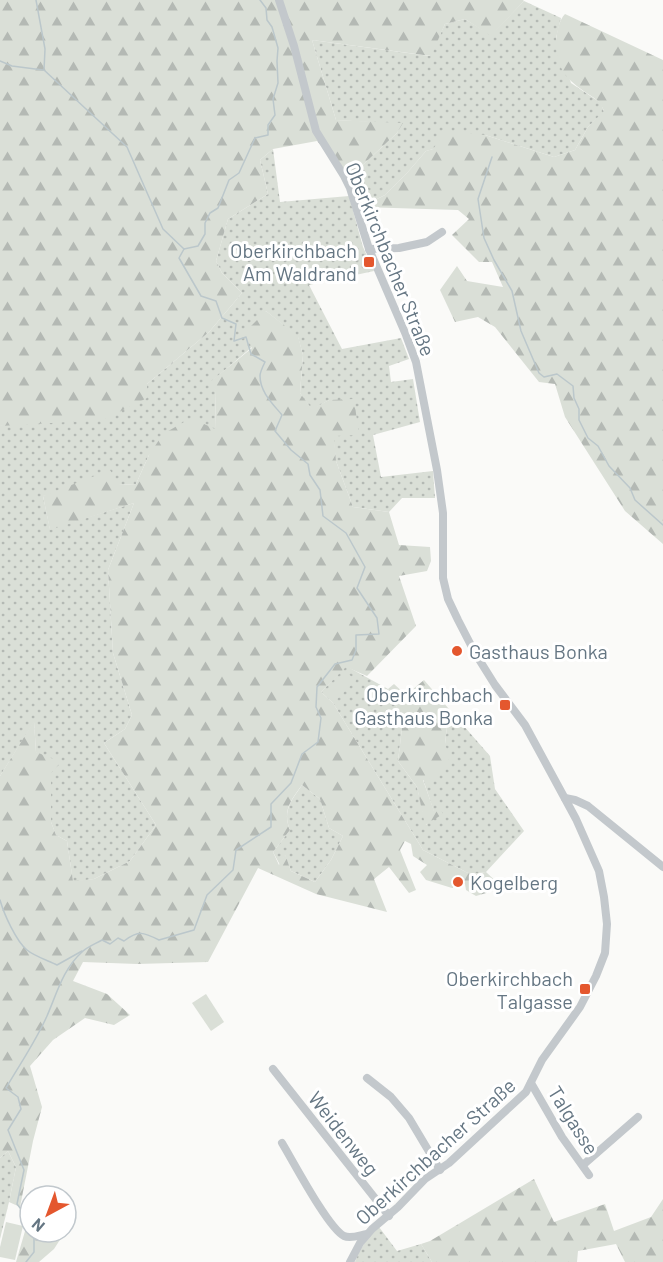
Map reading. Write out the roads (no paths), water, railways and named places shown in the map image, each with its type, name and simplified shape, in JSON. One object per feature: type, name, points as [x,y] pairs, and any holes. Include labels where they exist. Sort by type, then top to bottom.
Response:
[{"type":"street","name":"Oberkirchbacher Straße","points":[[279,0],[294,46],[316,131],[350,189],[369,249],[416,362],[439,481],[443,526],[442,571],[448,600],[479,659],[525,725],[565,798],[599,871],[607,924],[606,947],[600,968],[580,1007],[536,1069],[526,1092],[449,1163],[425,1179],[367,1234],[350,1262]]},
{"type":"street","points":[[369,249],[399,248],[427,242],[442,232]]},
{"type":"street","points":[[565,798],[588,806],[663,867]]},
{"type":"street","name":"Weidenweg","points":[[273,1069],[388,1216]]},
{"type":"street","points":[[367,1078],[391,1097],[409,1118],[440,1170]]},
{"type":"street","name":"Talgasse","points":[[531,1083],[562,1137],[589,1175]]},
{"type":"street","points":[[583,1165],[638,1117]]},
{"type":"street","points":[[282,1143],[309,1190],[336,1229],[349,1237],[367,1234]]},
{"type":"waterway","points":[[21,1184],[24,1170],[8,1130],[21,1109],[18,1097],[6,1088],[43,1025],[57,990],[70,966],[82,952],[102,940],[110,944],[118,938],[124,941],[141,933],[159,940],[194,930],[207,895],[233,870],[236,850],[271,827],[271,804],[291,783],[302,754],[318,742],[321,718],[316,707],[317,687],[335,664],[352,660],[356,650],[356,635],[379,634],[377,618],[357,588],[365,567],[346,533],[323,516],[320,490],[310,475],[308,464],[291,450],[275,431],[282,415],[262,387],[260,374],[265,362],[251,354],[246,337],[234,341],[236,324],[222,318],[216,301],[201,296],[179,258],[184,249],[163,229],[127,147],[44,70],[45,49],[36,0]]},
{"type":"waterway","points":[[184,249],[198,246],[205,234],[205,223],[210,213],[218,208],[229,180],[239,173],[255,138],[268,135],[268,125],[275,115],[273,99],[278,83],[278,48],[272,27],[267,20],[266,8],[260,0]]},
{"type":"waterway","points":[[0,61],[12,66],[43,70]]},
{"type":"waterway","points":[[492,157],[478,199],[484,238],[512,291],[521,331],[539,373],[544,377],[557,374],[573,386],[574,398],[579,409],[579,420],[588,438],[598,446],[609,466],[630,488],[635,500],[663,525]]},
{"type":"waterway","points":[[0,900],[15,934],[30,952],[57,965],[82,951]]},
{"type":"waterway","points":[[18,1199],[18,1205]]},
{"type":"waterway","points":[[26,1262],[34,1252],[34,1244]]},
{"type":"place","name":"Oberkirchbach Am Waldrand","points":[[369,262]]},
{"type":"place","name":"Gasthaus Bonka","points":[[457,651]]},
{"type":"place","name":"Oberkirchbach Gasthaus Bonka","points":[[505,705]]},
{"type":"place","name":"Kogelberg","points":[[458,882]]},
{"type":"place","name":"Oberkirchbach Talgasse","points":[[585,989]]}]
